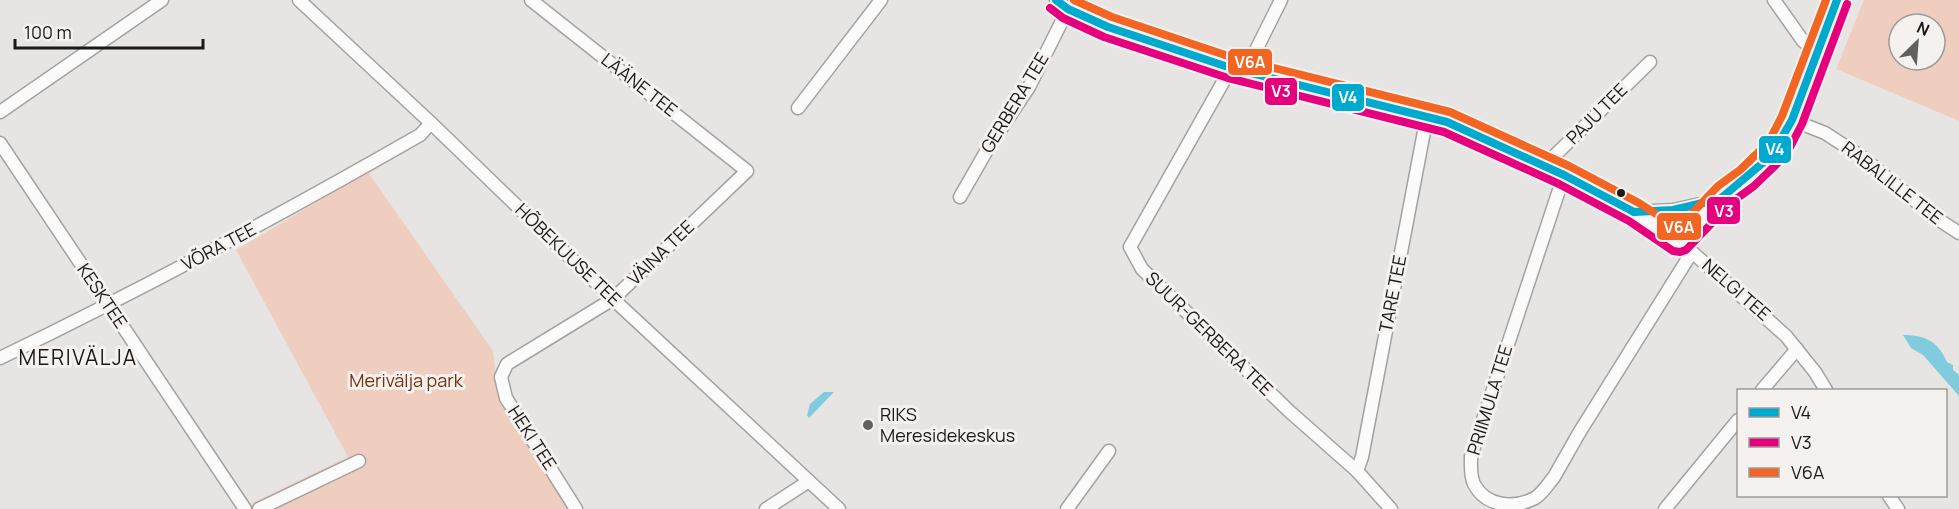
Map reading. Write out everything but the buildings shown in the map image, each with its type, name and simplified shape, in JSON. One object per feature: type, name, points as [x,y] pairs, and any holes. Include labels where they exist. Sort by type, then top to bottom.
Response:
[{"type":"street","points":[[0,112],[162,0]]},
{"type":"street","name":"HÕBEKUUSE TEE","points":[[299,0],[431,123],[613,299],[839,509]]},
{"type":"street","name":"LÄÄNE TEE","points":[[531,0],[747,171]]},
{"type":"street","points":[[798,108],[881,0]]},
{"type":"street","name":"NELGI TEE","points":[[1056,0],[1068,9],[1108,27],[1231,68],[1447,122],[1564,175],[1634,212],[1692,252],[1772,322],[1797,349],[1825,389]]},
{"type":"street","points":[[1249,73],[1256,50],[1281,0]]},
{"type":"street","points":[[1774,0],[1803,41],[1817,52]]},
{"type":"street","points":[[1679,242],[1720,199],[1771,156],[1792,120],[1836,0]]},
{"type":"street","name":"GERBERA TEE","points":[[960,196],[1029,87],[1068,9]]},
{"type":"street","name":"PAJU TEE","points":[[1544,166],[1650,62]]},
{"type":"street","name":"SUUR-GERBERA TEE","points":[[1231,68],[1130,247],[1142,269],[1289,411],[1357,471],[1391,509]]},
{"type":"street","name":"TARE TEE","points":[[1357,471],[1362,457],[1427,116]]},
{"type":"street","name":"RABALILLE TEE","points":[[1792,120],[1825,133],[1863,157],[1936,218],[1959,233]]},
{"type":"street","name":"VÕRA TEE","points":[[0,358],[108,306],[363,168],[420,135],[431,123]]},
{"type":"street","name":"KESKTEE","points":[[0,143],[245,509]]},
{"type":"street","name":"VÄINA TEE","points":[[507,364],[613,299],[747,171]]},
{"type":"street","name":"PRIIMULA TEE","points":[[1564,175],[1471,456],[1473,483],[1489,501],[1500,506],[1522,505],[1536,498],[1546,488],[1667,288],[1692,252]]},
{"type":"street","points":[[1634,212],[1673,210],[1720,199]]},
{"type":"street","points":[[1763,389],[1797,349]]},
{"type":"street","name":"HEKI TEE","points":[[507,364],[501,377],[506,398],[576,509]]},
{"type":"street","points":[[1665,509],[1737,421]]},
{"type":"street","points":[[1067,509],[1109,451]]},
{"type":"street","points":[[259,509],[359,461]]},
{"type":"street","points":[[766,509],[808,482]]},
{"type":"green space","points":[[1864,0],[1959,0],[1959,121],[1836,69]]},
{"type":"green space","name":"Merivälja park","points":[[368,172],[493,351],[497,387],[570,509],[255,509],[252,503],[348,457],[236,250]]},
{"type":"water","points":[[1903,335],[1918,336],[1935,344],[1959,375],[1959,396],[1923,355],[1911,348]]},
{"type":"water","points":[[824,392],[834,392],[809,418],[807,415],[810,404]]},
{"type":"transit line","name":"V4","points":[[1056,0],[1068,9],[1108,27],[1231,68],[1447,122],[1564,175],[1634,212]]},
{"type":"transit line","name":"V6A","points":[[1074,0],[1112,17],[1234,58],[1450,112],[1569,166],[1639,203],[1678,228],[1718,186],[1740,170],[1768,143],[1782,116],[1826,0]]},
{"type":"transit line","name":"V4","points":[[1634,212],[1673,210],[1720,199],[1771,156],[1792,120],[1837,0]]},
{"type":"transit line","name":"V3","points":[[1050,8],[1063,18],[1104,37],[1228,78],[1444,132],[1559,184],[1629,221],[1673,251],[1680,252],[1686,250],[1732,202],[1754,186],[1786,155],[1802,124],[1847,4]]},
{"type":"place","name":"RIKS Meresidekeskus","points":[[868,425]]},
{"type":"district","name":"MERIVÄLJA","points":[[78,358]]}]
